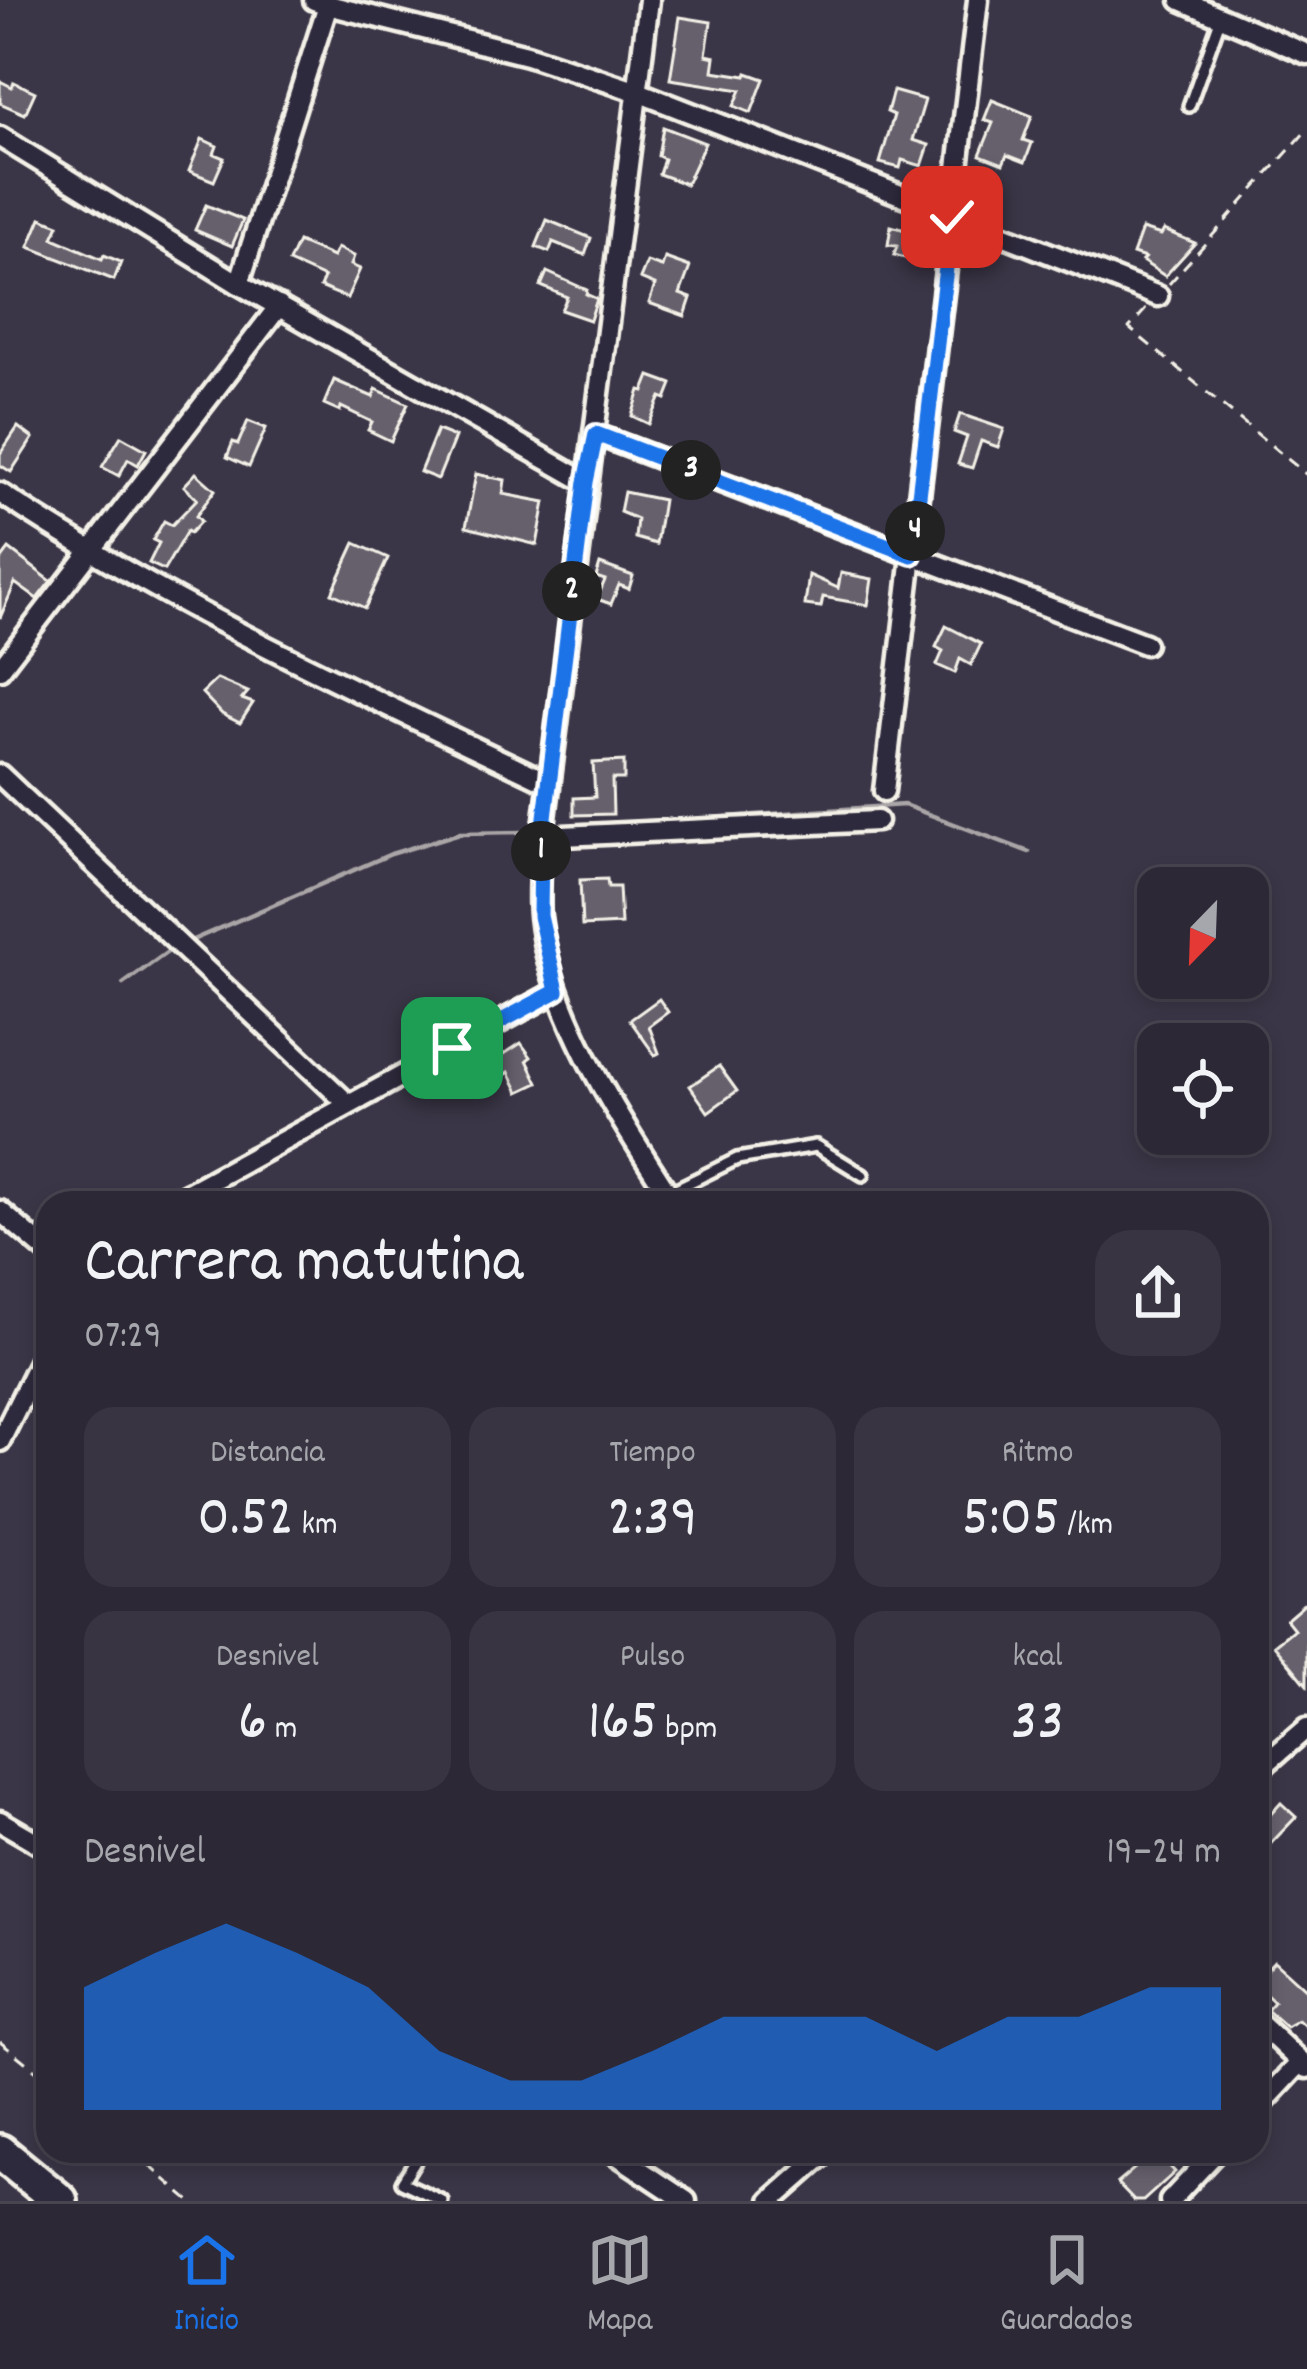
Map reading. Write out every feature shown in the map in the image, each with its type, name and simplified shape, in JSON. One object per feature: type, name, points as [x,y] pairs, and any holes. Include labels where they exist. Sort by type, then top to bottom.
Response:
[{"type":"highway","points":[[0,2152],[60,2201]]},
{"type":"street","points":[[649,0],[542,837],[540,916],[557,991],[627,1129],[667,1191]]},
{"type":"street","points":[[884,791],[978,0]]},
{"type":"street","points":[[1181,0],[1307,54]]},
{"type":"street","points":[[239,284],[321,3],[526,55],[638,92],[1158,296]]},
{"type":"street","points":[[0,136],[239,284],[586,482]]},
{"type":"street","points":[[0,669],[279,306]]},
{"type":"street","points":[[596,434],[1145,644]]},
{"type":"street","points":[[0,493],[89,553],[362,694],[549,783]]},
{"type":"street","points":[[0,775],[348,1104]]},
{"type":"street","points":[[542,837],[877,821]]},
{"type":"street","points":[[192,1191],[557,991]]},
{"type":"street","points":[[0,1211],[36,1242]]},
{"type":"street","points":[[0,1441],[36,1368]]},
{"type":"street","points":[[1269,1761],[1299,1735],[1307,1756]]},
{"type":"street","points":[[0,1821],[36,1842]]},
{"type":"street","points":[[1269,2032],[1304,2065],[1269,2098]]},
{"type":"street","points":[[629,2163],[686,2201]]},
{"type":"street","points":[[771,2201],[814,2163]]},
{"type":"street","points":[[1170,2201],[1206,2163]]},
{"type":"lane","points":[[1189,106],[1221,17]]},
{"type":"lane","points":[[683,1191],[737,1159],[816,1146],[863,1175]]},
{"type":"lane","points":[[414,2163],[402,2182],[442,2201]]},
{"type":"path","points":[[1307,130],[1129,328],[1307,475]]},
{"type":"path","points":[[0,2042],[36,2070]]},
{"type":"path","points":[[147,2163],[190,2201]]},
{"type":"building","points":[[680,17],[711,22],[706,55],[715,57],[713,71],[764,79],[751,113],[734,106],[741,90],[670,79]]},
{"type":"building","points":[[0,81],[35,92],[25,114],[0,103]]},
{"type":"building","points":[[893,91],[925,100],[913,140],[929,145],[922,166],[902,160],[900,168],[880,163],[894,115],[887,112]]},
{"type":"building","points":[[992,100],[1032,116],[1023,140],[1032,143],[1025,162],[1007,155],[1003,164],[980,155],[993,123],[984,120]]},
{"type":"building","points":[[663,127],[705,143],[686,184],[659,174],[664,159],[658,156]]},
{"type":"building","points":[[202,139],[217,146],[214,154],[224,158],[214,181],[189,171]]},
{"type":"building","points":[[206,205],[243,220],[232,246],[195,230]]},
{"type":"building","points":[[41,218],[59,225],[53,238],[121,262],[114,280],[29,247]]},
{"type":"building","points":[[547,220],[591,238],[585,255],[553,242],[549,252],[536,247]]},
{"type":"building","points":[[891,226],[930,237],[923,263],[894,255],[897,246],[888,245]]},
{"type":"building","points":[[1142,229],[1161,235],[1164,230],[1195,243],[1165,276],[1133,254]]},
{"type":"building","points":[[298,242],[333,257],[337,248],[354,256],[351,265],[360,269],[347,298],[320,287],[324,278],[289,262]]},
{"type":"building","points":[[665,258],[690,267],[680,294],[691,298],[685,316],[649,303],[655,285],[640,279],[647,262],[662,267]]},
{"type":"building","points":[[547,272],[597,299],[590,320],[561,310],[567,297],[541,286]]},
{"type":"building","points":[[650,376],[672,384],[649,424],[632,416]]},
{"type":"building","points":[[334,380],[373,397],[376,389],[408,404],[391,441],[368,430],[372,422],[324,404]]},
{"type":"building","points":[[960,414],[1004,429],[998,447],[981,441],[972,468],[958,464],[967,437],[954,432]]},
{"type":"building","points":[[248,421],[266,428],[249,467],[227,457]]},
{"type":"building","points":[[18,427],[33,438],[11,472],[0,465],[0,454]]},
{"type":"building","points":[[437,430],[455,437],[438,479],[420,472]]},
{"type":"building","points":[[121,436],[146,450],[138,465],[128,459],[119,476],[102,467]]},
{"type":"building","points":[[196,473],[215,490],[196,516],[201,521],[187,531],[164,570],[149,563],[159,543],[153,540],[164,521],[172,525],[197,499],[184,486]]},
{"type":"building","points":[[476,474],[505,480],[503,494],[545,502],[537,545],[466,527]]},
{"type":"building","points":[[624,492],[663,500],[656,544],[635,538],[637,519],[620,512]]},
{"type":"building","points":[[355,543],[388,558],[365,608],[332,593]]},
{"type":"building","points":[[9,549],[51,581],[37,599],[15,583],[0,618],[0,561]]},
{"type":"building","points":[[600,564],[633,576],[629,589],[619,585],[611,604],[597,599],[605,580],[596,577]]},
{"type":"building","points":[[841,573],[872,579],[868,605],[823,597],[821,607],[805,605],[809,575],[838,588]]},
{"type":"building","points":[[946,626],[981,644],[971,665],[960,659],[955,673],[937,665],[943,651],[936,647]]},
{"type":"building","points":[[217,679],[248,692],[242,699],[253,703],[240,723],[222,714],[202,693]]},
{"type":"building","points":[[624,761],[624,779],[612,779],[613,814],[574,815],[574,798],[595,797],[593,763]]},
{"type":"building","points":[[607,879],[608,887],[619,887],[621,924],[582,926],[580,880]]},
{"type":"building","points":[[659,999],[668,1012],[649,1026],[659,1053],[655,1055],[630,1020]]},
{"type":"building","points":[[521,1043],[531,1057],[527,1060],[538,1083],[519,1092],[509,1072],[500,1079],[489,1064]]},
{"type":"building","points":[[719,1066],[737,1091],[708,1112],[690,1086]]},
{"type":"building","points":[[1307,1601],[1307,1685],[1274,1645],[1294,1629],[1286,1619]]},
{"type":"building","points":[[1281,1803],[1296,1817],[1269,1845],[1269,1816]]},
{"type":"building","points":[[1274,1961],[1307,1991],[1307,2028],[1298,2020],[1286,2027],[1269,2012],[1274,2002],[1269,1997],[1269,1966]]},
{"type":"building","points":[[1141,2163],[1166,2163],[1175,2172],[1143,2201],[1134,2201],[1117,2183]]},
{"type":"waterway","points":[[624,824],[904,805],[1029,852]]},
{"type":"waterway","points":[[188,942],[391,854],[460,833],[526,832]]},
{"type":"waterway","points":[[123,984],[169,951]]},
{"type":"route","points":[[452,1048],[557,991],[540,916],[541,850],[586,482],[596,434],[912,555],[952,217]]}]
